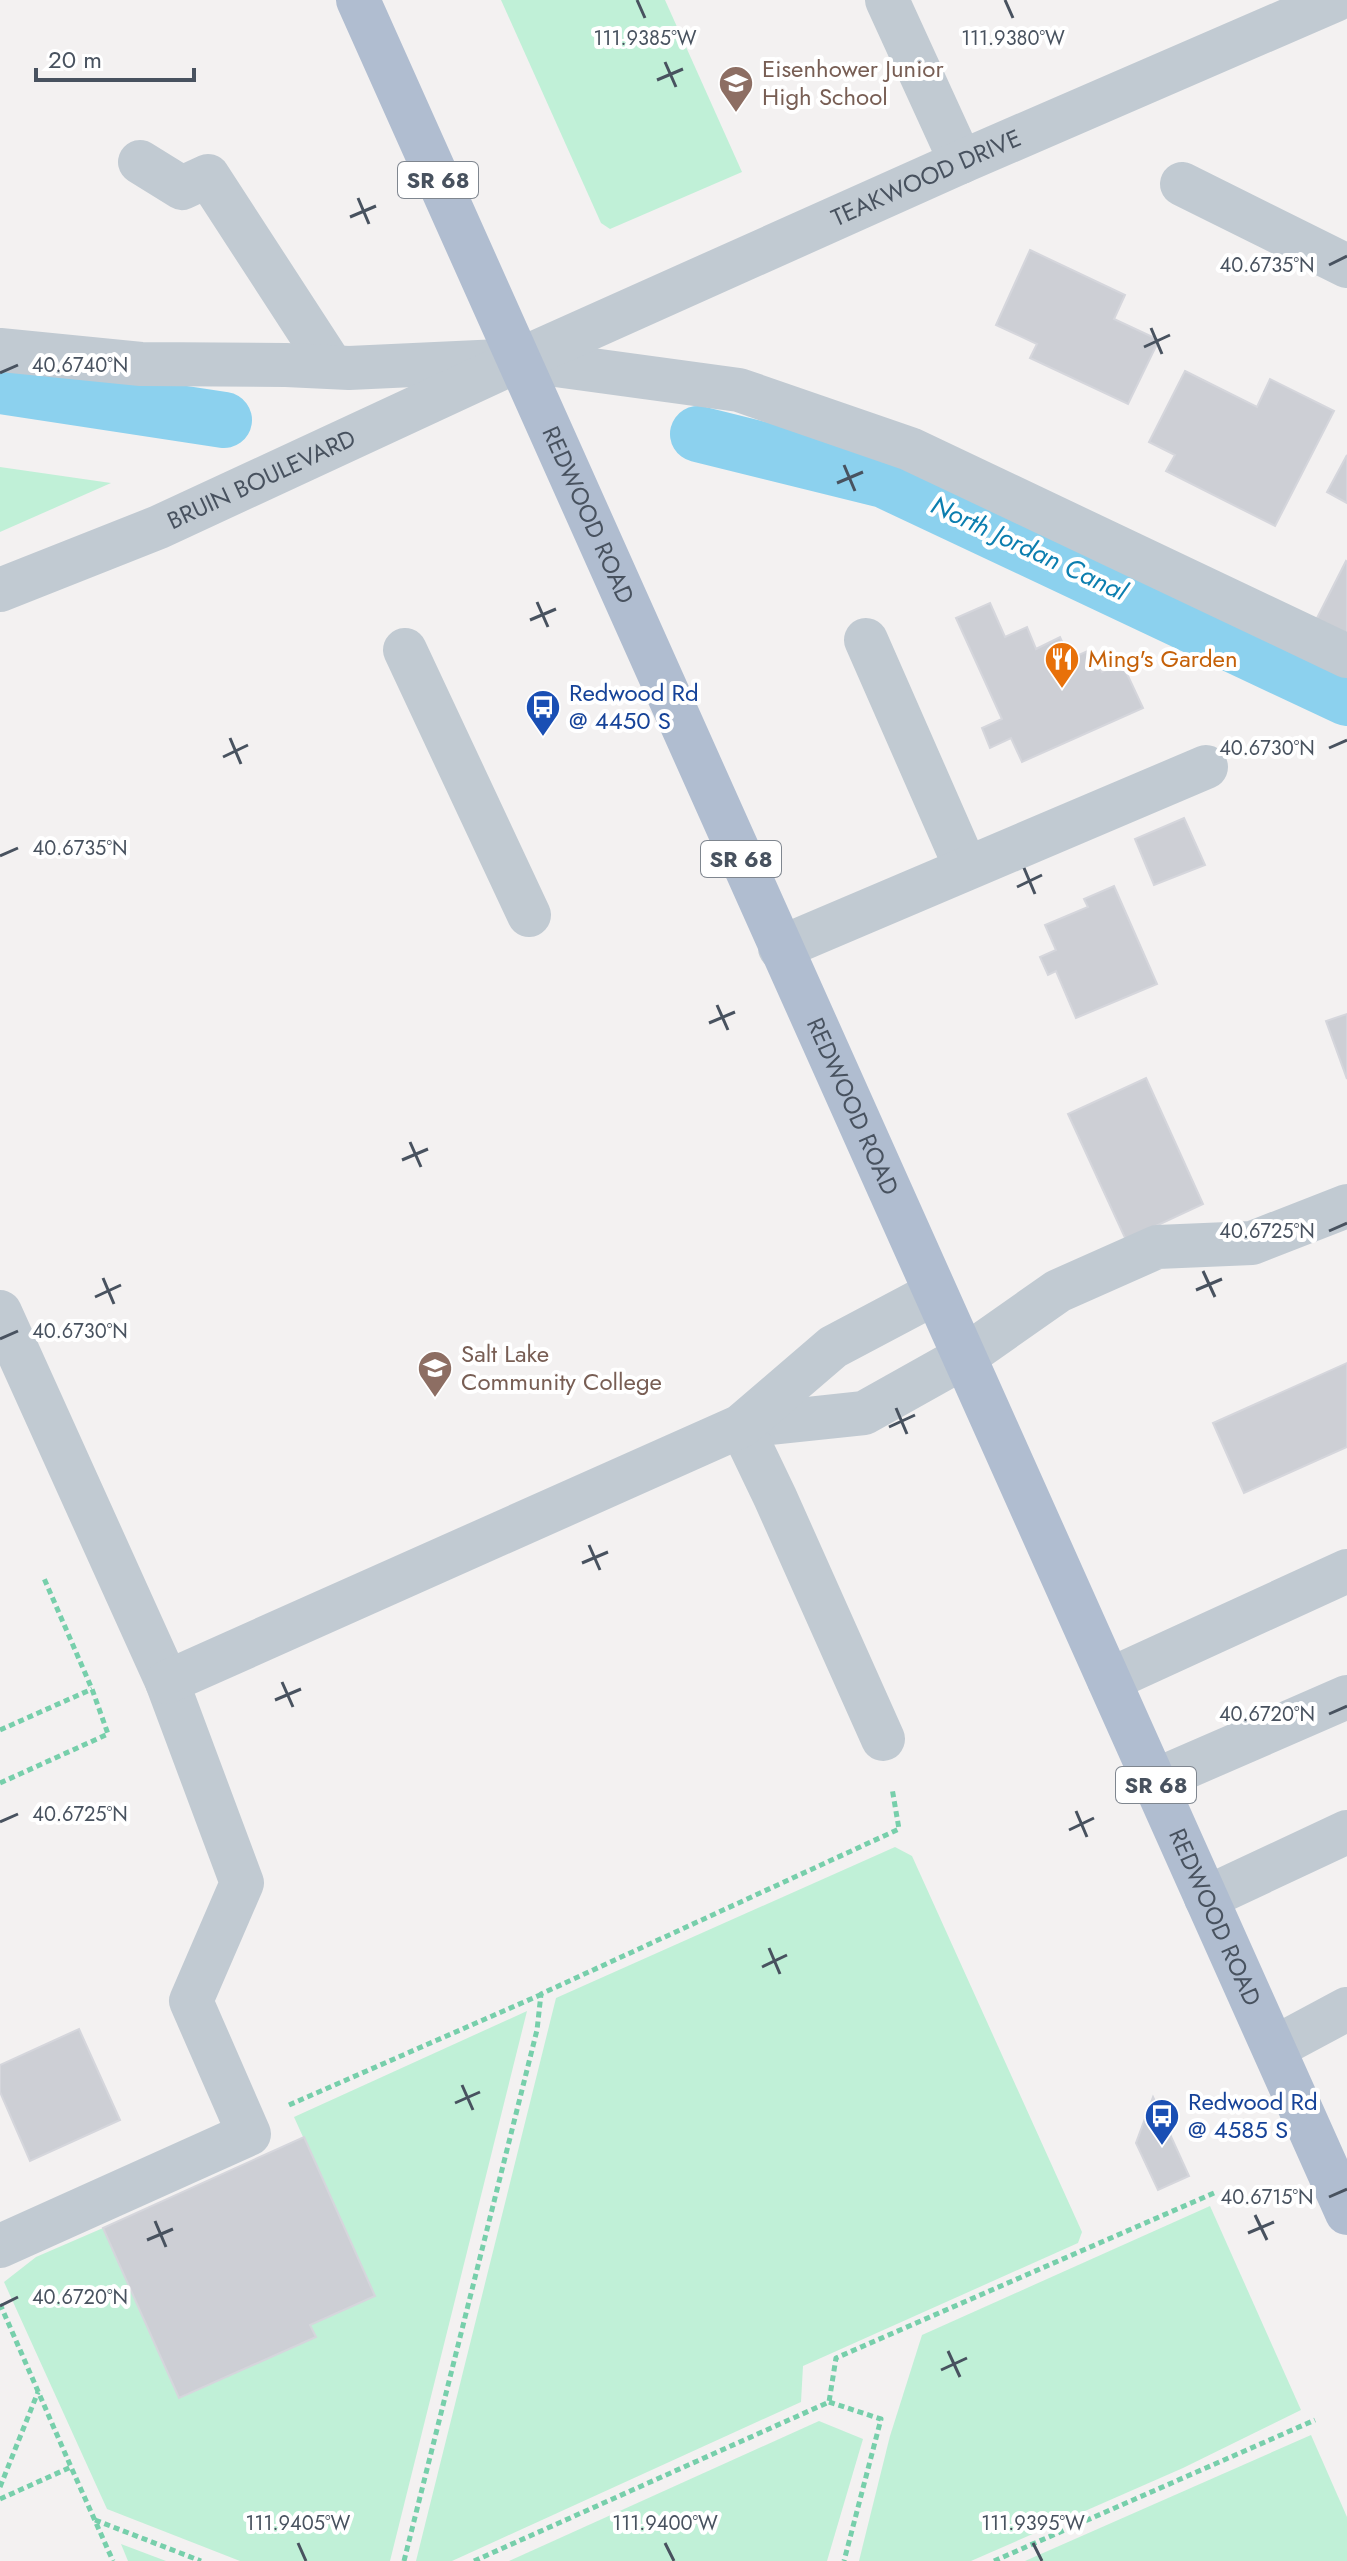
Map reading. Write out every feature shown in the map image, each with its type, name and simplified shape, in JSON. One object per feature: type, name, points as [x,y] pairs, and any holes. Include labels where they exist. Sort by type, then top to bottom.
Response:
[{"type":"main road","name":"REDWOOD ROAD","points":[[358,0],[1347,2213]]},
{"type":"street","name":"TEAKWOOD DRIVE","points":[[519,360],[961,162],[1335,0]]},
{"type":"street","points":[[891,10],[961,162]]},
{"type":"street","points":[[140,162],[182,188],[208,176],[332,367]]},
{"type":"street","points":[[1182,184],[1347,266]]},
{"type":"street","points":[[0,350],[141,364],[332,367],[519,360],[739,390],[910,449],[1347,656]]},
{"type":"street","name":"BRUIN BOULEVARD","points":[[0,590],[159,527],[519,360]]},
{"type":"street","points":[[866,640],[966,868]]},
{"type":"street","points":[[405,650],[529,915]]},
{"type":"street","points":[[780,948],[1206,767]]},
{"type":"street","points":[[741,1426],[864,1413],[964,1357],[1058,1291],[1157,1247],[1252,1243],[1347,1206]]},
{"type":"street","points":[[167,1682],[741,1426],[833,1347],[935,1293]]},
{"type":"street","points":[[0,1312],[167,1682],[242,1883],[191,2001],[249,2134],[0,2246]]},
{"type":"street","points":[[741,1426],[883,1739]]},
{"type":"street","points":[[1109,1680],[1347,1571]]},
{"type":"street","points":[[1154,1781],[1347,1697]]},
{"type":"street","points":[[1206,1898],[1347,1832]]},
{"type":"street","points":[[1274,2048],[1347,2009]]},
{"type":"path","points":[[0,1783],[108,1734],[43,1576]]},
{"type":"path","points":[[0,1730],[92,1689]]},
{"type":"path","points":[[288,2105],[541,1994],[899,1829]]},
{"type":"path","points":[[404,2561],[537,2030],[541,1994]]},
{"type":"path","points":[[829,2402],[836,2358],[1214,2193]]},
{"type":"path","points":[[0,2304],[3,2319],[113,2561]]},
{"type":"path","points":[[0,2487],[38,2391]]},
{"type":"path","points":[[474,2561],[829,2402],[881,2419],[844,2561]]},
{"type":"path","points":[[994,2561],[1315,2420]]},
{"type":"path","points":[[0,2499],[71,2467]]},
{"type":"path","points":[[95,2520],[201,2561]]},
{"type":"green space","points":[[501,0],[665,0],[742,172],[610,229],[601,223]]},
{"type":"green space","points":[[0,467],[111,483],[0,532]]},
{"type":"green space","points":[[895,1847],[912,1856],[1082,2232],[1078,2243],[803,2366],[801,2402],[452,2561],[416,2561],[556,1998]]},
{"type":"green space","points":[[527,2011],[390,2561],[240,2561],[107,2509],[4,2282],[36,2257],[103,2228],[180,2398],[315,2337],[310,2325],[375,2296],[294,2117]]},
{"type":"green space","points":[[1210,2206],[1301,2410],[1183,2468],[971,2561],[859,2561],[890,2436],[922,2335]]},
{"type":"green space","points":[[819,2421],[863,2439],[827,2561],[509,2561]]},
{"type":"green space","points":[[1311,2435],[1347,2517],[1347,2561],[1025,2561]]},
{"type":"green space","points":[[121,2544],[166,2561],[128,2561]]},
{"type":"building","points":[[1030,250],[1125,295],[1114,319],[1159,340],[1128,404],[1030,358],[1037,344],[996,325]]},
{"type":"building","points":[[1185,371],[1257,407],[1270,379],[1334,411],[1275,526],[1166,471],[1175,455],[1149,442]]},
{"type":"building","points":[[1347,455],[1347,503],[1327,492]]},
{"type":"building","points":[[1347,562],[1347,636],[1316,620]]},
{"type":"building","name":"Ming's Garden","points":[[990,603],[1005,637],[1027,627],[1036,649],[1060,637],[1070,659],[1092,649],[1102,672],[1122,663],[1143,708],[1022,762],[1011,738],[990,748],[982,728],[1002,719],[956,618]]},
{"type":"building","points":[[1184,818],[1205,865],[1154,885],[1135,839]]},
{"type":"building","points":[[1114,886],[1157,984],[1076,1018],[1056,971],[1048,975],[1040,957],[1056,950],[1045,925],[1088,907],[1084,899]]},
{"type":"building","points":[[1347,1014],[1347,1079],[1326,1021]]},
{"type":"building","points":[[1146,1078],[1203,1204],[1126,1240],[1068,1114]]},
{"type":"building","points":[[1347,1363],[1347,1447],[1244,1493],[1213,1423]]},
{"type":"building","points":[[79,2029],[120,2120],[30,2161],[0,2092],[0,2065]]},
{"type":"building","points":[[1153,2097],[1189,2176],[1158,2190],[1136,2143]]},
{"type":"building","points":[[304,2137],[375,2296],[310,2325],[316,2337],[179,2398],[103,2228]]},
{"type":"waterway","name":"North Jordan Canal","points":[[0,386],[224,420]]},
{"type":"waterway","name":"North Jordan Canal","points":[[698,434],[884,480],[1347,698]]},
{"type":"place","name":"Eisenhower Junior High School","points":[[736,114]]},
{"type":"place","name":"Ming's Garden","points":[[1062,690]]},
{"type":"place","name":"Redwood Rd @ 4450 S","points":[[543,738]]},
{"type":"place","name":"Salt Lake Community College","points":[[435,1399]]},
{"type":"place","name":"Redwood Rd @ 4585 S","points":[[1162,2147]]}]
